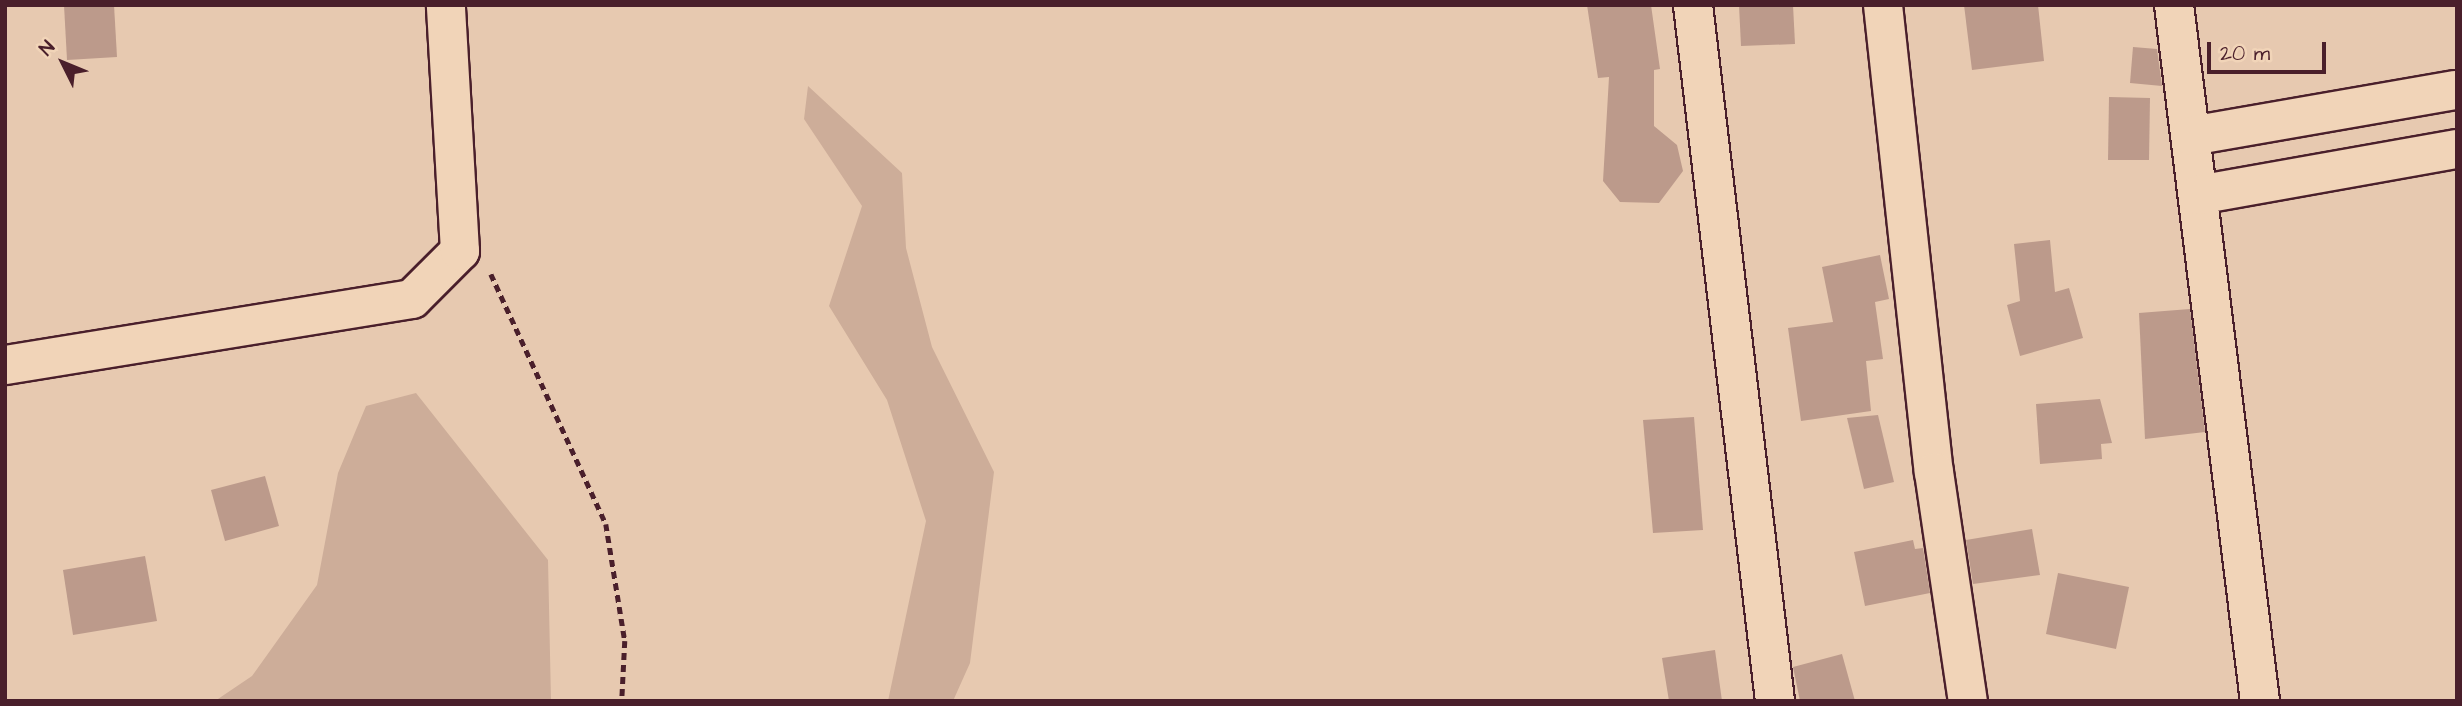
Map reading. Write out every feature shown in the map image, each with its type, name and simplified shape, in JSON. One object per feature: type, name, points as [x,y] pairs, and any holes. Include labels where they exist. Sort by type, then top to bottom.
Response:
[{"type":"street","points":[[5,365],[412,299],[460,251],[446,5]]},
{"type":"street","points":[[1693,5],[1775,701]]},
{"type":"street","points":[[1883,5],[1934,472],[1968,701]]},
{"type":"street","points":[[2174,5],[2260,701]]},
{"type":"street","points":[[2190,136],[2311,111],[2455,90]]},
{"type":"street","points":[[2311,111],[2319,170]]},
{"type":"street","points":[[2198,195],[2319,170],[2457,149]]},
{"type":"path","points":[[460,225],[504,296],[606,524],[625,641],[622,701]]},
{"type":"shaded area","points":[[808,86],[902,173],[906,248],[932,347],[994,472],[970,663],[953,701],[888,701],[926,521],[887,400],[829,306],[862,206],[804,119]]},
{"type":"shaded area","points":[[416,393],[548,560],[551,701],[215,701],[252,676],[317,585],[338,473],[366,406]]},
{"type":"building","points":[[64,5],[114,5],[117,57],[67,60]]},
{"type":"building","points":[[1587,5],[1651,5],[1660,69],[1654,70],[1654,126],[1677,145],[1683,171],[1659,203],[1620,202],[1603,181],[1609,77],[1598,78]]},
{"type":"building","points":[[1739,5],[1793,5],[1795,44],[1741,46]]},
{"type":"building","points":[[1964,5],[2038,5],[2044,61],[1972,70]]},
{"type":"building","points":[[2133,47],[2157,49],[2162,86],[2130,83]]},
{"type":"building","points":[[2109,97],[2150,98],[2149,160],[2108,160]]},
{"type":"building","points":[[2050,240],[2055,292],[2069,288],[2083,338],[2020,356],[2007,305],[2020,301],[2014,244]]},
{"type":"building","points":[[1880,255],[1889,299],[1875,302],[1883,359],[1866,361],[1871,411],[1801,421],[1788,328],[1833,322],[1822,267]]},
{"type":"building","points":[[2190,309],[2205,432],[2145,439],[2139,313]]},
{"type":"building","points":[[2100,399],[2112,443],[2101,444],[2102,459],[2040,464],[2036,404]]},
{"type":"building","points":[[1878,415],[1894,482],[1864,489],[1847,418]]},
{"type":"building","points":[[1694,417],[1703,530],[1653,533],[1643,420]]},
{"type":"building","points":[[265,476],[279,526],[225,541],[211,490]]},
{"type":"building","points":[[2032,529],[2040,575],[1973,584],[1966,540]]},
{"type":"building","points":[[1913,540],[1915,549],[1923,548],[1930,593],[1865,606],[1854,552]]},
{"type":"building","points":[[145,556],[157,621],[73,635],[63,570]]},
{"type":"building","points":[[2058,573],[2129,587],[2116,649],[2046,634]]},
{"type":"building","points":[[1715,650],[1722,701],[1669,701],[1662,658]]},
{"type":"building","points":[[1842,654],[1855,701],[1800,701],[1793,667]]}]
